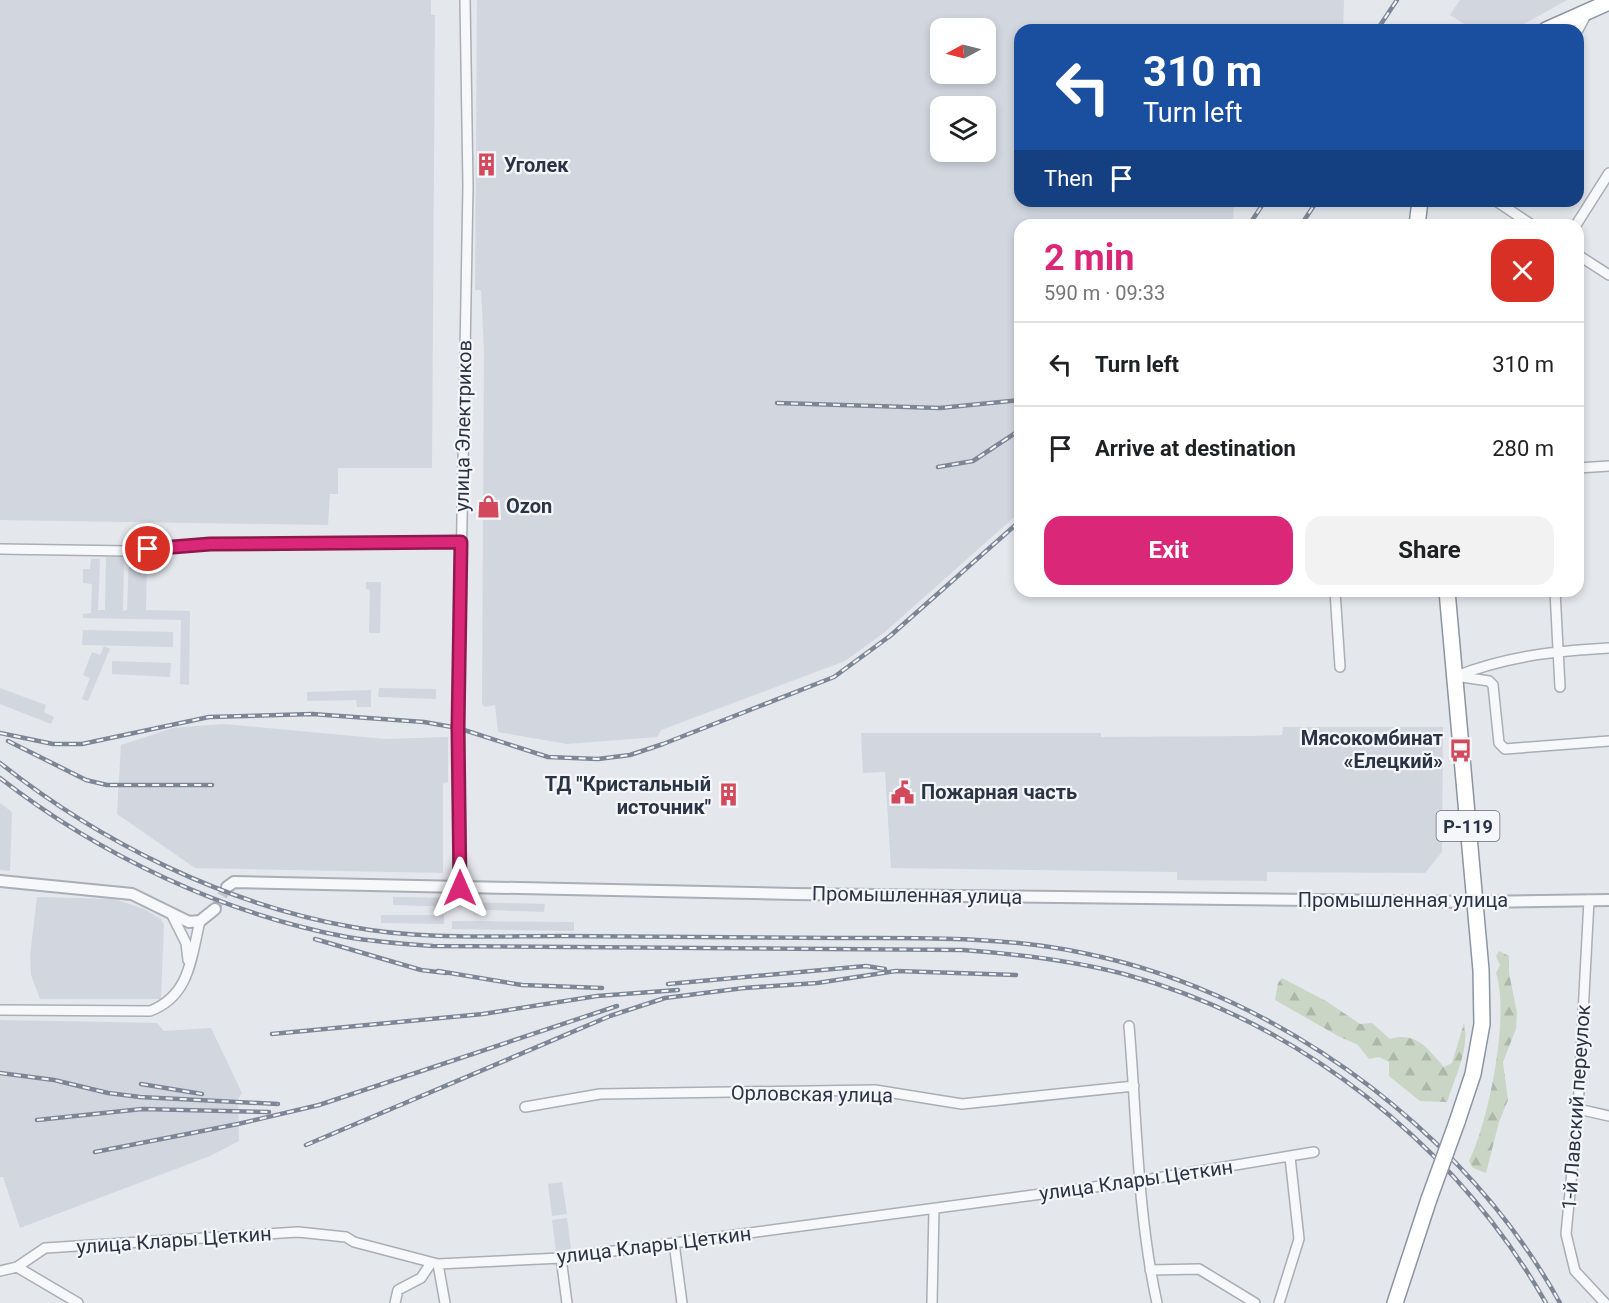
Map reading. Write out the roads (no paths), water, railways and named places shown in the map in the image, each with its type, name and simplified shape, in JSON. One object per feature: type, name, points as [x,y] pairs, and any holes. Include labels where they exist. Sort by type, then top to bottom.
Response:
[{"type":"highway","points":[[1559,24],[1609,2]]},
{"type":"highway","name":"Р-119","points":[[1395,1303],[1473,1074],[1482,1024],[1476,902],[1448,597]]},
{"type":"street","name":"улица Электриков","points":[[460,888],[458,728],[468,186],[465,0]]},
{"type":"street","points":[[1581,24],[1588,11]]},
{"type":"street","points":[[1580,219],[1609,173]]},
{"type":"street","points":[[1505,207],[1523,219]]},
{"type":"street","points":[[1584,259],[1609,275]]},
{"type":"street","points":[[1584,468],[1609,466]]},
{"type":"street","points":[[0,549],[128,551],[210,544],[461,542]]},
{"type":"street","points":[[1335,597],[1340,667]]},
{"type":"street","points":[[1555,597],[1560,687]]},
{"type":"street","points":[[1455,676],[1503,659],[1559,650],[1609,648]]},
{"type":"street","points":[[1455,676],[1489,681],[1493,685],[1499,743],[1505,749],[1609,741]]},
{"type":"street","points":[[0,881],[132,894],[189,922],[200,921],[215,909]]},
{"type":"street","name":"Промышленная улица","points":[[227,887],[234,882],[460,888],[1476,902],[1609,900]]},
{"type":"street","name":"1-й Лавский переулок","points":[[1590,900],[1578,1109],[1566,1234],[1575,1271],[1606,1302]]},
{"type":"street","points":[[172,915],[186,943],[188,972]]},
{"type":"street","points":[[0,1010],[150,1011],[164,1006],[177,994],[188,972],[200,921]]},
{"type":"street","points":[[1129,1026],[1139,1181],[1150,1270],[1157,1303]]},
{"type":"street","name":"Орловская улица","points":[[525,1107],[600,1094],[875,1090],[962,1104],[1134,1086]]},
{"type":"street","points":[[1578,1109],[1609,1116]]},
{"type":"street","name":"улица Клары Цеткин","points":[[0,1271],[16,1267],[45,1248],[298,1232],[346,1238],[434,1263],[561,1258],[1139,1181],[1314,1152]]},
{"type":"street","points":[[1279,1303],[1299,1239],[1290,1157]]},
{"type":"street","points":[[932,1303],[934,1209]]},
{"type":"street","points":[[674,1243],[682,1303]]},
{"type":"street","points":[[561,1258],[567,1303]]},
{"type":"street","points":[[395,1303],[398,1290],[421,1278],[434,1263]]},
{"type":"street","points":[[434,1263],[446,1303]]},
{"type":"street","points":[[16,1267],[78,1303]]},
{"type":"street","points":[[1150,1270],[1199,1269],[1255,1303]]},
{"type":"tunnel","points":[[215,909],[227,887]]},
{"type":"railway","points":[[1381,24],[1397,0]]},
{"type":"railway","points":[[1253,219],[1261,207]]},
{"type":"railway","points":[[1305,219],[1313,207]]},
{"type":"railway","points":[[777,403],[940,408],[1014,401]]},
{"type":"railway","points":[[938,467],[973,461],[1014,434]]},
{"type":"railway","points":[[0,733],[53,744],[82,744],[209,717],[312,714],[424,722],[458,728],[548,757],[598,759],[630,755],[834,677],[890,636],[1014,526]]},
{"type":"railway","points":[[8,741],[86,780],[107,785],[212,785]]},
{"type":"railway","points":[[0,763],[80,819],[166,866],[258,903],[305,917],[352,927],[404,934],[456,936],[961,939],[1053,947],[1122,962],[1160,974],[1198,988],[1271,1022],[1339,1064],[1400,1111],[1452,1160],[1500,1213],[1542,1272],[1560,1303]]},
{"type":"railway","points":[[0,778],[79,832],[164,878],[255,913],[301,927],[347,937],[433,946],[963,950],[1064,961],[1124,974],[1189,995],[1252,1023],[1311,1058],[1367,1097],[1419,1142],[1467,1192],[1509,1245],[1546,1303]]},
{"type":"railway","points":[[315,939],[421,970],[446,973]]},
{"type":"railway","points":[[668,984],[866,966],[885,969]]},
{"type":"railway","points":[[438,971],[522,985],[602,988]]},
{"type":"railway","points":[[306,1145],[610,1016],[665,998],[744,988],[817,983],[896,971],[1016,975]]},
{"type":"railway","points":[[272,1034],[483,1014],[597,996],[678,990]]},
{"type":"railway","points":[[95,1152],[238,1124],[319,1105],[617,1006]]},
{"type":"railway","points":[[0,1073],[54,1080],[108,1093],[140,1097],[278,1104]]},
{"type":"railway","points":[[141,1084],[202,1094]]},
{"type":"railway","points":[[37,1120],[142,1109],[269,1112]]},
{"type":"place","name":"Уголек","points":[[486,165]]},
{"type":"place","name":"Ozon","points":[[488,506]]},
{"type":"place","name":"Мясокомбинат «Елецкий»","points":[[1461,750]]},
{"type":"place","name":"Пожарная часть","points":[[903,792]]},
{"type":"place","name":"ТД \"Кристальный источник\"","points":[[729,795]]}]
